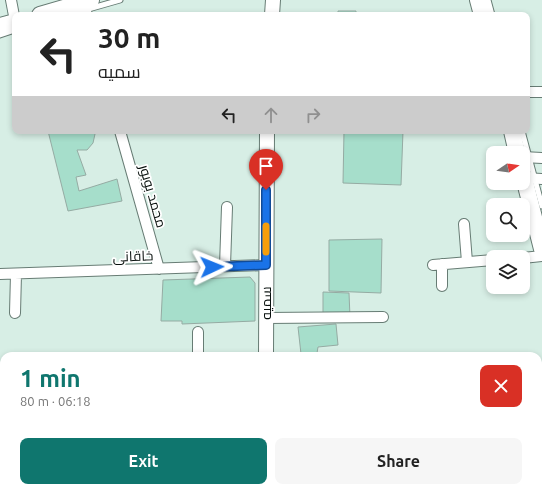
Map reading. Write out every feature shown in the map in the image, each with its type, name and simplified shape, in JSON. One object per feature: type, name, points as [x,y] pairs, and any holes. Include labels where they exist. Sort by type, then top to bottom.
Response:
[{"type":"main road","points":[[272,12],[273,0]]},
{"type":"main road","points":[[478,0],[481,12]]},
{"type":"main road","points":[[54,12],[86,5]]},
{"type":"main road","points":[[0,26],[12,22]]},
{"type":"main road","name":"سمیه","points":[[266,352],[267,134]]},
{"type":"main road","points":[[513,134],[519,146]]},
{"type":"main road","points":[[531,177],[542,248]]},
{"type":"street","points":[[11,0],[13,12]]},
{"type":"street","points":[[530,92],[542,92]]},
{"type":"street","name":"محمد بوبور","points":[[121,134],[159,269]]},
{"type":"street","points":[[530,157],[542,158]]},
{"type":"street","points":[[225,266],[226,207]]},
{"type":"street","points":[[464,224],[467,262]]},
{"type":"street","points":[[530,257],[542,256]]},
{"type":"street","points":[[442,286],[438,264],[486,261]]},
{"type":"street","name":"خاقانی","points":[[0,274],[266,265]]},
{"type":"street","points":[[15,313],[16,274]]},
{"type":"street","points":[[266,318],[383,317]]},
{"type":"street","points":[[198,332],[198,352]]},
{"type":"lane","points":[[73,12],[86,5],[120,0]]},
{"type":"lane","points":[[488,0],[491,12]]},
{"type":"lane","points":[[0,35],[12,31]]},
{"type":"lane","points":[[522,134],[523,146]]},
{"type":"lane","points":[[531,177],[542,206]]},
{"type":"building","points":[[338,11],[356,11],[356,12]]},
{"type":"building","points":[[49,134],[95,134],[93,143],[87,150],[77,150],[86,175],[76,177],[79,191],[117,179],[122,201],[68,211]]},
{"type":"building","points":[[344,134],[403,134],[401,185],[343,183]]},
{"type":"building","points":[[382,239],[381,293],[329,291],[329,240]]},
{"type":"building","points":[[250,277],[255,283],[255,321],[182,324],[182,321],[161,321],[163,280]]},
{"type":"building","points":[[323,292],[349,293],[350,317],[323,317]]},
{"type":"building","points":[[336,324],[338,345],[318,347],[317,352],[301,352],[298,327]]},
{"type":"slow traffic","points":[[266,226],[266,252]]},
{"type":"route","points":[[212,267],[266,265],[266,190]]}]
